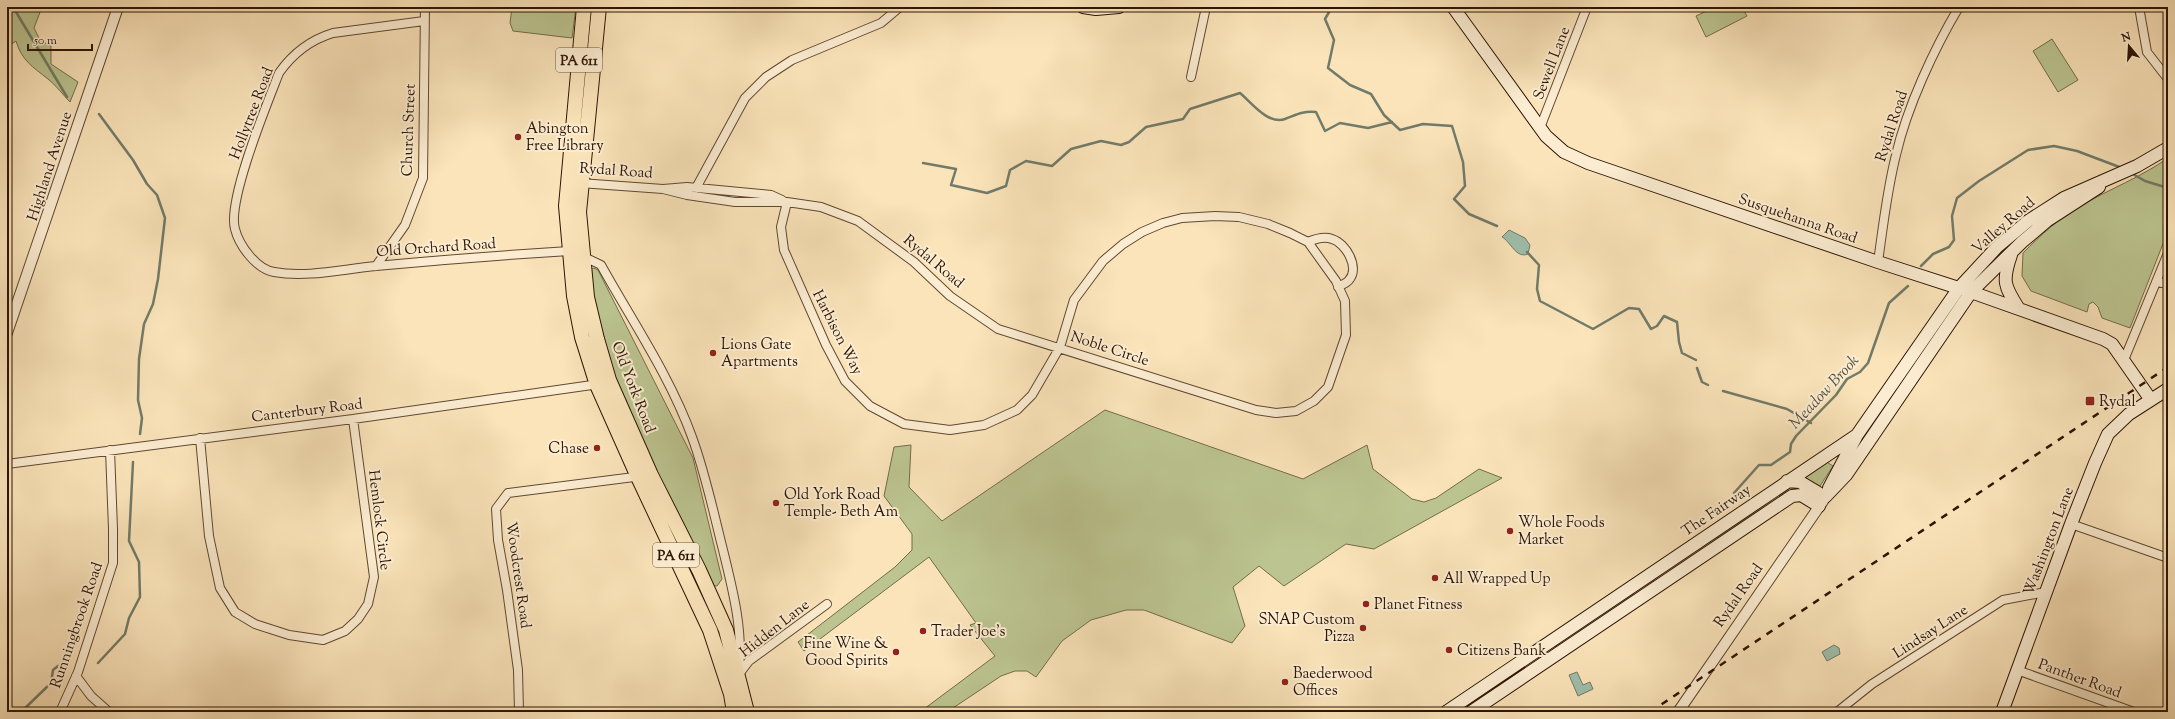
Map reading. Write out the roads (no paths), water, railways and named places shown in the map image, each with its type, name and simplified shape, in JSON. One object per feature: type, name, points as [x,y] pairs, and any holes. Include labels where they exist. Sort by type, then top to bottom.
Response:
[{"type":"highway","name":"Old York Road","points":[[584,7],[566,206],[574,296],[582,337],[603,382],[710,630],[731,694],[734,712]]},
{"type":"highway","name":"Old York Road","points":[[599,7],[579,212],[582,256],[603,382]]},
{"type":"highway","name":"Old York Road","points":[[644,476],[699,570],[726,630],[739,674],[747,712]]},
{"type":"main road","points":[[1083,7],[1096,9],[1119,7]]},
{"type":"main road","name":"Susquehanna Road","points":[[1453,7],[1540,128],[1554,144],[1574,158],[1878,262],[1972,292],[2103,339],[2112,344],[2151,400]]},
{"type":"main road","name":"Valley Road","points":[[1959,288],[1997,247],[2028,221],[2064,198],[2137,166],[2168,148]]},
{"type":"main road","name":"Valley Road","points":[[1972,292],[2012,252],[2048,220],[2118,174]]},
{"type":"main road","points":[[2012,252],[2005,272],[2004,281],[2007,291],[2019,309]]},
{"type":"main road","name":"The Fairway","points":[[1446,712],[1857,435],[1959,288]]},
{"type":"main road","name":"Rydal Road","points":[[1822,502],[1850,470],[1972,292]]},
{"type":"main road","points":[[2151,400],[2168,389]]},
{"type":"main road","name":"Washington Lane","points":[[2002,712],[2094,463],[2108,434],[2129,414],[2151,400]]},
{"type":"main road","name":"Rydal Road","points":[[1822,502],[1857,435]]},
{"type":"main road","points":[[1787,481],[1800,482],[1822,502]]},
{"type":"main road","name":"The Fairway","points":[[1471,712],[1792,496],[1801,495],[1822,502]]},
{"type":"main road","points":[[1705,537],[1713,550]]},
{"type":"street","name":"Highland Avenue","points":[[7,333],[118,7]]},
{"type":"street","name":"Church Street","points":[[376,266],[405,225],[423,178],[425,7]]},
{"type":"street","points":[[696,188],[745,98],[755,86],[792,60],[881,23],[900,7]]},
{"type":"street","points":[[1191,77],[1206,7]]},
{"type":"street","name":"Sewell Lane","points":[[1540,128],[1587,7]]},
{"type":"street","name":"Rydal Road","points":[[1878,262],[1896,154],[1908,115],[1939,44],[1959,7]]},
{"type":"street","points":[[2139,7],[2147,52],[2168,79]]},
{"type":"street","name":"Hollytree Road","points":[[305,273],[272,272],[251,258],[241,244],[234,228],[234,216],[240,185],[279,73],[299,50],[321,36],[347,30],[424,21]]},
{"type":"street","name":"Rydal Road","points":[[567,182],[663,189],[696,188],[771,195],[786,202]]},
{"type":"street","name":"Rydal Road","points":[[663,189],[687,195],[746,203],[756,201],[786,202],[821,206],[858,221],[914,262],[950,296],[998,329],[1060,347]]},
{"type":"street","points":[[722,200],[724,191]]},
{"type":"street","name":"Harbison Way","points":[[786,202],[781,227],[784,250],[826,345],[845,381],[870,406],[904,424],[950,430],[984,425],[1017,410],[1032,395],[1060,347]]},
{"type":"street","name":"Noble Circle","points":[[1189,218],[1239,218],[1268,224],[1308,242],[1338,287],[1345,301],[1346,334],[1328,388],[1314,401],[1296,411],[1276,413],[1256,410],[1060,347],[1074,300],[1103,261],[1123,244],[1164,223],[1189,218]]},
{"type":"street","points":[[1308,242],[1318,238],[1332,239],[1344,247],[1351,259],[1353,272],[1349,281],[1338,287]]},
{"type":"street","name":"Old Orchard Road","points":[[305,273],[569,251]]},
{"type":"street","points":[[2124,360],[2158,282],[2168,253]]},
{"type":"street","points":[[582,256],[601,265],[674,394],[692,436],[707,484],[736,607],[741,651],[739,674]]},
{"type":"street","points":[[2158,282],[2168,284]]},
{"type":"street","name":"Canterbury Road","points":[[7,464],[353,419],[603,382]]},
{"type":"street","name":"Hemlock Circle","points":[[200,438],[209,536],[220,588],[235,612],[255,624],[289,635],[323,640],[345,631],[358,619],[368,604],[374,577],[353,419]]},
{"type":"street","name":"Runningbrook Road","points":[[60,712],[76,676],[113,563],[114,529],[110,450]]},
{"type":"street","name":"Woodcrest Road","points":[[519,712],[518,670],[507,590],[498,540],[496,509],[508,493],[644,476]]},
{"type":"street","name":"Rydal Road","points":[[1678,712],[1822,502]]},
{"type":"street","points":[[2071,524],[2168,558]]},
{"type":"street","name":"Lindsay Lane","points":[[1837,712],[1872,684],[2003,600],[2046,592]]},
{"type":"street","name":"Hidden Lane","points":[[739,674],[750,661],[827,604]]},
{"type":"street","name":"Panther Road","points":[[2017,670],[2134,712]]},
{"type":"street","points":[[76,676],[91,696],[109,712]]},
{"type":"waterway","points":[[13,7],[67,97]]},
{"type":"waterway","points":[[1332,7],[1325,19],[1334,40],[1328,68],[1350,85],[1371,94],[1384,115],[1400,130],[1423,124],[1452,126],[1463,162],[1465,186],[1454,199],[1469,214],[1497,226]]},
{"type":"waterway","points":[[923,163],[956,169],[951,185],[987,193],[1006,186],[1010,170],[1026,161],[1052,166],[1071,149],[1101,141],[1121,145],[1129,142],[1146,127],[1183,119],[1190,109],[1240,93],[1261,112],[1272,119],[1279,120],[1303,112],[1316,112],[1325,131],[1340,123],[1368,128],[1392,122]]},
{"type":"waterway","points":[[99,114],[133,160],[147,184],[157,195],[165,218],[158,279],[153,304],[144,324],[139,359],[138,400],[142,418],[140,434]]},
{"type":"waterway","name":"Meadow Brook","points":[[1921,266],[1933,254],[1949,247],[1954,240],[1952,216],[1957,198],[1979,181],[2028,150],[2054,146],[2077,151],[2122,168]]},
{"type":"waterway","name":"Meadow Brook","points":[[2131,173],[2145,181],[2168,188]]},
{"type":"waterway","points":[[1527,252],[1539,265],[1537,289],[1540,301],[1593,329],[1629,308],[1639,309],[1651,329],[1657,326],[1664,316],[1677,322],[1679,342],[1682,353],[1696,360]]},
{"type":"waterway","name":"Meadow Brook","points":[[1734,493],[1759,465],[1771,465],[1790,452],[1791,444],[1796,436],[1836,395],[1847,379],[1860,372],[1868,363],[1889,303],[1908,286]]},
{"type":"waterway","points":[[1697,368],[1702,382],[1708,385]]},
{"type":"waterway","points":[[1723,391],[1787,409],[1811,423]]},
{"type":"waterway","points":[[98,663],[125,634],[129,618],[140,597],[139,562],[129,541],[133,462]]},
{"type":"waterway","points":[[21,712],[51,683],[53,670],[58,666],[65,666]]},
{"type":"railway","points":[[1650,712],[2168,367]]},
{"type":"place","name":"Abington Free Library","points":[[518,137]]},
{"type":"place","name":"Lions Gate Apartments","points":[[713,353]]},
{"type":"place","name":"Rydal","points":[[2090,401]]},
{"type":"place","name":"Chase","points":[[597,448]]},
{"type":"place","name":"Old York Road Temple- Beth Am","points":[[776,503]]},
{"type":"place","name":"Whole Foods Market","points":[[1510,531]]},
{"type":"place","name":"All Wrapped Up","points":[[1435,578]]},
{"type":"place","name":"Planet Fitness","points":[[1366,604]]},
{"type":"place","name":"SNAP Custom Pizza","points":[[1363,628]]},
{"type":"place","name":"Trader Joe's","points":[[923,631]]},
{"type":"place","name":"Citizens Bank","points":[[1449,650]]},
{"type":"place","name":"Fine Wine & Good Spirits","points":[[896,652]]},
{"type":"place","name":"Baederwood Offices","points":[[1285,682]]}]
